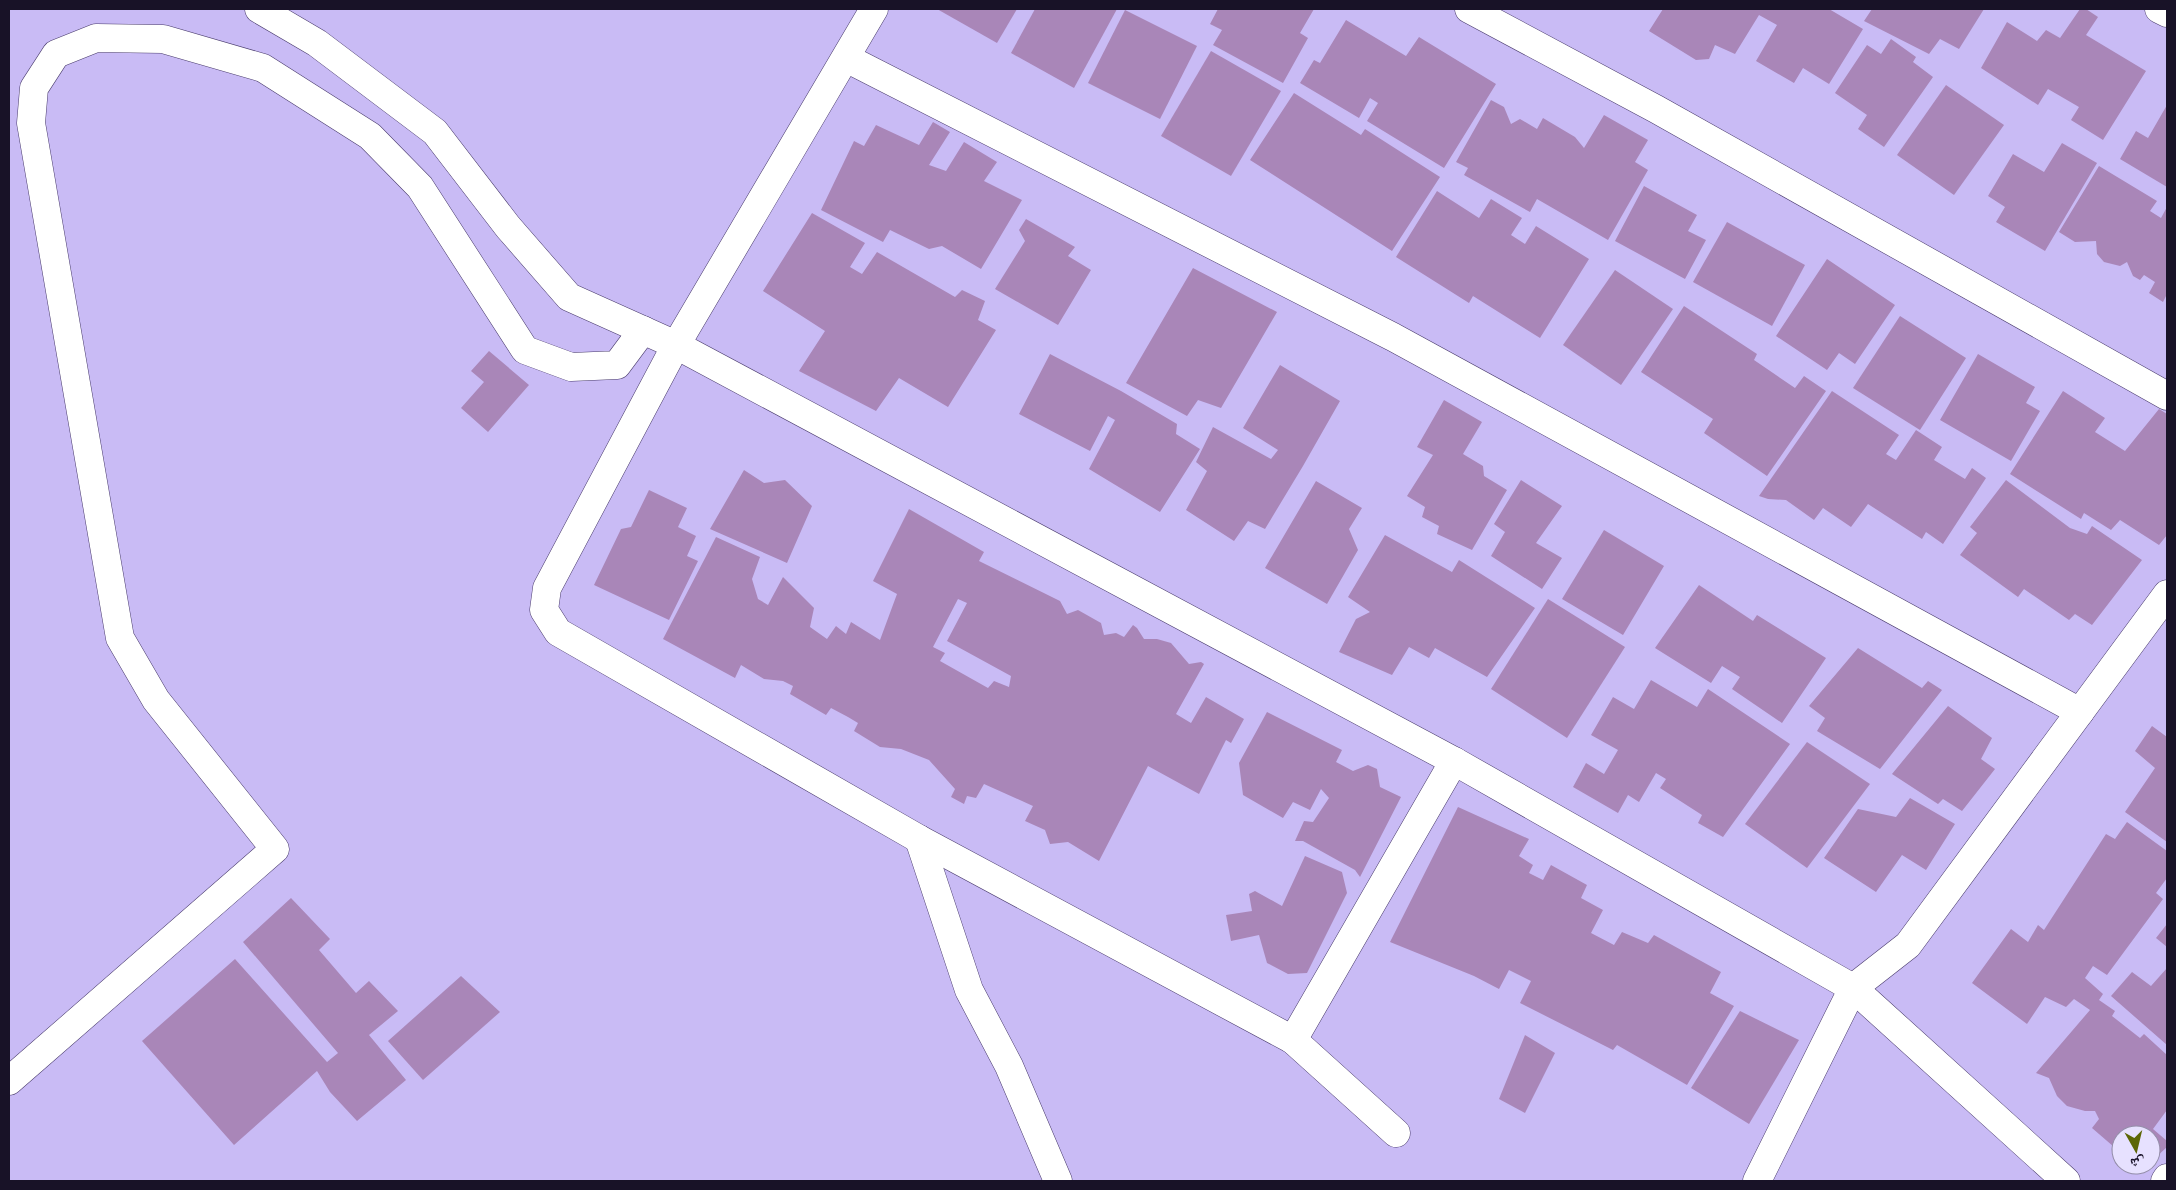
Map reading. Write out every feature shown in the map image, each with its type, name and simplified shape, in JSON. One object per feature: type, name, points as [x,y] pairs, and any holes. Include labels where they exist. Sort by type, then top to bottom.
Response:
[{"type":"street","points":[[259,9],[317,43],[435,132],[508,227],[569,297],[676,345],[1454,761],[1853,988],[2066,1181]]},
{"type":"street","points":[[874,9],[676,345],[547,588],[544,610],[558,632],[919,839],[1293,1040],[1396,1133]]},
{"type":"street","points":[[1468,9],[1656,109],[2167,396]]},
{"type":"street","points":[[2159,9],[2167,13]]},
{"type":"street","points":[[9,1081],[275,848],[156,700],[120,638],[31,123],[34,88],[56,54],[96,38],[163,39],[263,68],[370,136],[420,187],[526,350],[571,367],[617,365],[643,330]]},
{"type":"street","points":[[846,58],[1394,337],[2080,712]]},
{"type":"street","points":[[1757,1181],[1853,988],[1908,945],[2167,594]]},
{"type":"street","points":[[1293,1040],[1454,761]]},
{"type":"street","points":[[919,839],[969,990],[1009,1066],[1058,1181]]},
{"type":"building","points":[[937,9],[1017,9],[997,43]]},
{"type":"building","points":[[1035,9],[1117,9],[1074,88],[1011,53]]},
{"type":"building","points":[[1218,9],[1314,9],[1300,33],[1308,38],[1283,83],[1213,45],[1222,30],[1210,24]]},
{"type":"building","points":[[1663,9],[1829,9],[1863,29],[1829,84],[1803,68],[1794,83],[1756,61],[1777,25],[1759,15],[1735,54],[1715,45],[1709,59],[1696,60],[1649,31]]},
{"type":"building","points":[[1872,9],[1984,9],[1959,49],[1940,39],[1929,54],[1864,21]]},
{"type":"building","points":[[2080,9],[2086,9],[2098,17],[2086,35],[2146,71],[2103,140],[2071,120],[2079,107],[2048,89],[2038,105],[1981,68],[2007,22],[2037,41],[2046,30],[2060,38]]},
{"type":"building","points":[[1125,10],[1197,46],[1160,119],[1088,83]]},
{"type":"building","points":[[1346,20],[1406,56],[1419,37],[1496,84],[1444,168],[1367,121],[1378,103],[1370,98],[1359,118],[1300,83],[1314,60],[1320,63]]},
{"type":"building","points":[[1891,39],[1916,57],[1913,62],[1933,77],[1884,147],[1858,129],[1867,115],[1835,93],[1867,45],[1881,54]]},
{"type":"building","points":[[1211,51],[1281,91],[1231,176],[1161,136]]},
{"type":"building","points":[[1946,85],[2004,125],[1954,195],[1897,155]]},
{"type":"building","points":[[1294,93],[1361,135],[1365,129],[1440,177],[1392,251],[1250,160]]},
{"type":"building","points":[[1491,100],[1504,107],[1511,124],[1520,119],[1537,129],[1543,118],[1575,137],[1584,148],[1604,115],[1648,140],[1635,162],[1648,170],[1608,240],[1537,199],[1530,212],[1464,175],[1468,168],[1456,162]]},
{"type":"building","points":[[2167,105],[2167,187],[2120,159],[2136,131],[2148,138]]},
{"type":"building","points":[[933,122],[950,132],[929,165],[946,171],[964,142],[997,162],[984,181],[1022,200],[981,269],[942,246],[929,249],[890,230],[883,242],[821,210],[854,141],[864,146],[876,125],[919,145]]},
{"type":"building","points":[[2062,143],[2097,163],[2045,251],[1996,222],[2005,207],[1988,196],[2013,154],[2044,172]]},
{"type":"building","points":[[2099,166],[2157,201],[2150,211],[2161,218],[2167,207],[2167,294],[2163,302],[2149,293],[2155,282],[2144,275],[2140,280],[2133,276],[2127,262],[2120,266],[2104,262],[2097,254],[2096,241],[2075,242],[2059,232]]},
{"type":"building","points":[[1644,186],[1697,215],[1688,231],[1706,240],[1685,279],[1615,241]]},
{"type":"building","points":[[1437,191],[1479,218],[1491,199],[1522,218],[1511,235],[1525,244],[1536,226],[1589,259],[1540,338],[1473,296],[1469,303],[1396,257]]},
{"type":"building","points":[[812,213],[865,243],[850,267],[862,274],[877,252],[955,297],[962,290],[985,301],[978,320],[996,330],[948,407],[899,378],[876,411],[799,371],[825,331],[763,291]]},
{"type":"building","points":[[1026,219],[1075,247],[1068,256],[1091,270],[1058,325],[995,289],[1025,241],[1019,230]]},
{"type":"building","points":[[1727,222],[1805,265],[1772,326],[1693,282]]},
{"type":"building","points":[[1827,259],[1895,305],[1855,364],[1839,353],[1827,370],[1776,336]]},
{"type":"building","points":[[1193,268],[1277,312],[1221,408],[1198,400],[1187,416],[1126,383]]},
{"type":"building","points":[[1615,270],[1673,309],[1621,385],[1563,345]]},
{"type":"building","points":[[1684,306],[1757,354],[1754,360],[1795,388],[1804,376],[1826,391],[1767,476],[1704,433],[1713,419],[1641,372]]},
{"type":"building","points":[[1900,316],[1966,358],[1920,430],[1853,388]]},
{"type":"building","points":[[489,351],[529,385],[488,432],[461,408],[484,382],[471,371]]},
{"type":"building","points":[[1050,354],[1121,391],[1177,424],[1176,434],[1200,449],[1160,512],[1089,469],[1115,420],[1108,416],[1090,451],[1019,414]]},
{"type":"building","points":[[1978,354],[2035,387],[2026,403],[2040,411],[2011,461],[1940,420]]},
{"type":"building","points":[[1280,365],[1340,401],[1265,529],[1248,521],[1234,541],[1186,510],[1207,471],[1196,462],[1213,427],[1271,459],[1278,450],[1243,428]]},
{"type":"building","points":[[1832,391],[1899,435],[1886,454],[1896,460],[1916,430],[1942,447],[1934,460],[1965,479],[1972,468],[1986,478],[1943,544],[1926,532],[1922,539],[1868,504],[1851,527],[1823,508],[1814,520],[1786,500],[1768,499],[1759,496]]},
{"type":"building","points":[[2063,391],[2105,418],[2095,432],[2125,451],[2159,409],[2167,414],[2167,535],[2159,545],[2120,520],[2111,530],[2084,513],[2081,519],[2010,474]]},
{"type":"building","points":[[1444,400],[1482,422],[1463,454],[1483,466],[1484,476],[1507,490],[1472,550],[1437,534],[1439,526],[1422,517],[1425,507],[1407,496],[1433,455],[1417,447]]},
{"type":"building","points":[[744,470],[764,483],[785,480],[812,506],[787,563],[710,529]]},
{"type":"building","points":[[1521,480],[1562,506],[1536,543],[1562,558],[1542,589],[1491,556],[1505,532],[1494,524]]},
{"type":"building","points":[[2006,480],[2070,528],[2087,534],[2092,526],[2142,560],[2092,625],[2075,614],[2069,620],[2024,589],[2018,597],[1960,555],[1977,533],[1970,527]]},
{"type":"building","points":[[1316,481],[1362,508],[1349,529],[1358,550],[1327,604],[1265,568]]},
{"type":"building","points":[[649,490],[687,508],[678,527],[696,536],[687,556],[698,561],[669,620],[594,585],[621,529],[631,527]]},
{"type":"building","points":[[909,509],[984,552],[979,561],[1060,601],[1067,614],[1078,610],[1101,623],[1104,635],[1116,633],[1124,637],[1133,625],[1144,639],[1157,639],[1171,643],[1189,664],[1201,662],[1204,664],[1176,714],[1191,723],[1206,697],[1244,719],[1231,743],[1226,740],[1199,794],[1148,766],[1099,861],[1068,842],[1050,844],[1045,830],[1025,821],[1033,806],[984,784],[976,798],[967,796],[964,804],[951,797],[955,789],[929,760],[901,749],[880,747],[854,731],[858,723],[831,708],[826,715],[790,694],[793,686],[783,681],[764,679],[741,665],[735,678],[663,639],[716,537],[760,557],[752,579],[758,599],[768,605],[783,577],[814,608],[810,627],[827,639],[836,626],[846,634],[851,622],[880,640],[897,594],[873,581]],"holes":[[[958,599],[967,603],[947,641],[1011,676],[1009,687],[994,681],[988,688],[940,661],[945,653],[933,647]]]},
{"type":"building","points":[[1604,530],[1664,566],[1623,635],[1562,599]]},
{"type":"building","points":[[1385,535],[1452,572],[1459,560],[1535,608],[1487,677],[1435,648],[1429,658],[1409,647],[1392,675],[1339,652],[1356,619],[1370,612],[1348,597]]},
{"type":"building","points":[[1699,585],[1753,621],[1757,615],[1826,658],[1782,723],[1732,689],[1740,677],[1722,666],[1711,683],[1655,648]]},
{"type":"building","points":[[1548,599],[1625,647],[1567,738],[1491,689]]},
{"type":"building","points":[[1858,648],[1922,688],[1928,681],[1942,690],[1880,769],[1817,731],[1825,718],[1809,706]]},
{"type":"building","points":[[1651,680],[1697,707],[1708,689],[1790,744],[1723,837],[1698,823],[1702,815],[1660,788],[1666,779],[1656,773],[1639,802],[1628,795],[1618,813],[1573,787],[1586,763],[1604,774],[1618,750],[1591,735],[1613,697],[1634,709]]},
{"type":"building","points":[[1948,706],[1992,738],[1981,759],[1995,769],[1962,811],[1943,799],[1938,804],[1892,774]]},
{"type":"building","points":[[1267,712],[1342,750],[1336,762],[1353,771],[1368,765],[1377,769],[1380,787],[1401,797],[1360,877],[1355,870],[1303,841],[1295,841],[1304,821],[1313,822],[1329,798],[1321,789],[1310,810],[1293,802],[1283,818],[1243,795],[1239,763]]},
{"type":"building","points":[[2152,726],[2167,737],[2167,842],[2125,812],[2155,768],[2135,751]]},
{"type":"building","points":[[1807,742],[1870,784],[1807,868],[1745,824]]},
{"type":"building","points":[[1910,798],[1955,824],[1926,870],[1902,855],[1876,892],[1824,858],[1858,809],[1896,817]]},
{"type":"building","points":[[1458,807],[1529,839],[1519,856],[1533,865],[1529,873],[1543,880],[1551,865],[1587,885],[1581,898],[1603,910],[1591,933],[1614,945],[1622,932],[1648,943],[1654,935],[1721,972],[1710,993],[1734,1006],[1687,1085],[1617,1045],[1613,1050],[1520,1003],[1531,981],[1509,970],[1499,989],[1474,976],[1390,942]]},
{"type":"building","points":[[2127,822],[2167,851],[2167,878],[2156,893],[2163,899],[2107,975],[2093,966],[2085,978],[2103,994],[2099,1000],[2115,1011],[2112,1016],[2140,1038],[2144,1034],[2167,1055],[2167,1110],[2156,1125],[2111,1125],[2111,1144],[2092,1128],[2099,1119],[2095,1111],[2085,1111],[2067,1106],[2057,1096],[2049,1078],[2036,1073],[2090,1010],[2074,999],[2066,1007],[2045,997],[2027,1024],[1972,983],[2011,929],[2028,942],[2038,925],[2044,930],[2106,834],[2115,839]]},
{"type":"building","points":[[1305,856],[1342,872],[1347,893],[1307,973],[1288,974],[1267,963],[1259,935],[1231,941],[1226,915],[1252,911],[1249,894],[1255,891],[1282,906]]},
{"type":"building","points":[[291,898],[330,939],[319,950],[356,993],[369,981],[398,1011],[369,1035],[406,1080],[357,1121],[330,1092],[317,1071],[234,1145],[142,1041],[235,959],[327,1062],[338,1053],[243,942]]},
{"type":"building","points":[[2167,924],[2167,947],[2156,938]]},
{"type":"building","points":[[2167,968],[2167,1045],[2111,996],[2132,972],[2151,986]]},
{"type":"building","points":[[461,976],[500,1012],[423,1080],[388,1041]]},
{"type":"building","points":[[1740,1011],[1799,1040],[1749,1124],[1691,1088]]},
{"type":"building","points":[[1525,1035],[1555,1053],[1525,1113],[1499,1099]]},
{"type":"building","points":[[2161,1136],[2167,1141],[2167,1147],[2161,1153]]}]
